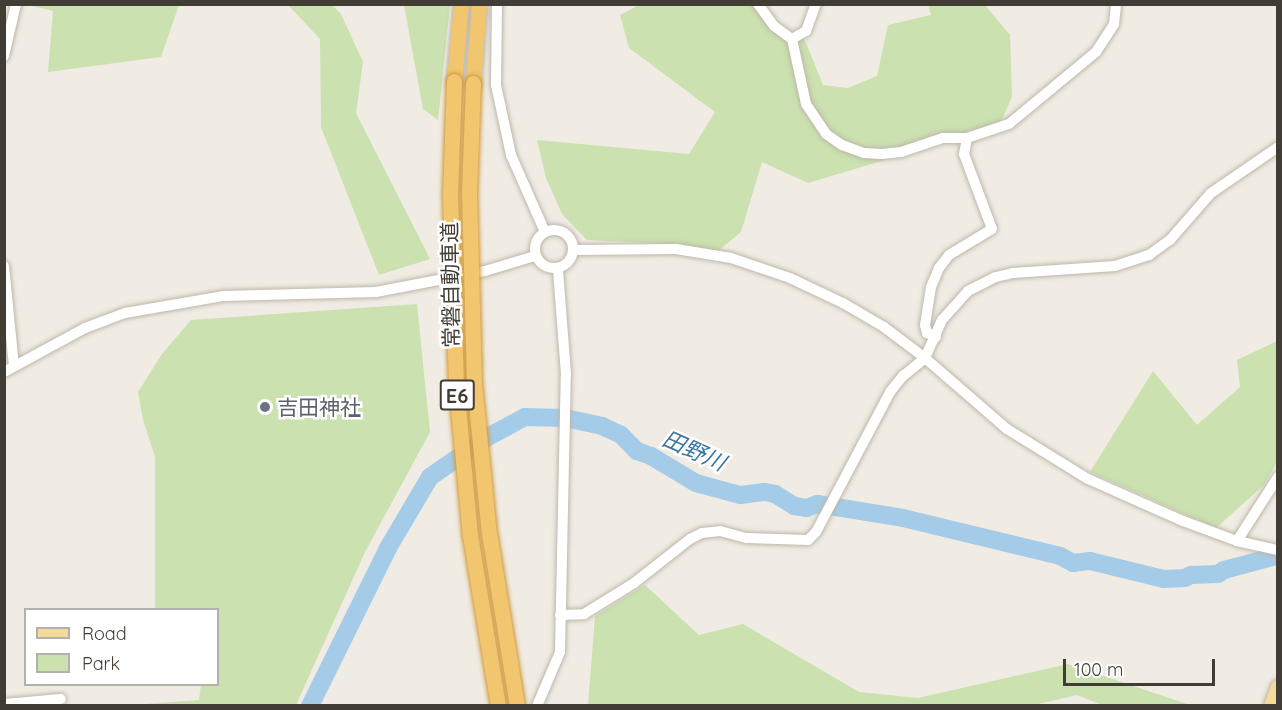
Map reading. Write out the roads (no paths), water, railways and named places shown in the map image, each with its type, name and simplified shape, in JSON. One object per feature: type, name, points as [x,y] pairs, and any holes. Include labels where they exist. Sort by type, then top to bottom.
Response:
[{"type":"highway","name":"常磐自動車道","points":[[461,4],[454,81],[450,194],[456,386],[470,536],[498,705]]},
{"type":"highway","name":"常磐自動車道","points":[[479,4],[473,82],[469,193],[474,384],[489,533],[517,705]]},
{"type":"main road","points":[[1271,705],[1278,687]]},
{"type":"street","points":[[4,56],[16,4]]},
{"type":"street","points":[[497,4],[496,85],[512,155],[545,232]]},
{"type":"street","points":[[758,4],[774,26],[792,39],[806,104],[826,134],[842,145],[864,153],[882,154],[902,152],[943,138],[967,138],[1009,124],[1096,52],[1114,24],[1116,4]]},
{"type":"street","points":[[792,39],[807,31],[816,4]]},
{"type":"street","points":[[936,337],[927,333],[926,326],[932,287],[939,268],[949,255],[992,229],[964,154],[967,138]]},
{"type":"street","points":[[560,615],[584,614],[634,583],[690,539],[702,533],[720,531],[747,538],[808,540],[816,532],[890,392],[903,376],[925,358],[950,309],[968,291],[996,277],[1013,273],[1114,266],[1149,255],[1170,240],[1211,193],[1278,147]]},
{"type":"street","points":[[556,230],[567,235],[573,250],[570,260],[558,268],[542,265],[535,256],[535,245],[545,232],[556,230]]},
{"type":"street","points":[[573,250],[676,249],[731,258],[790,278],[843,303],[884,327],[925,358],[1006,429],[1088,479],[1183,521],[1237,541],[1276,549]]},
{"type":"street","points":[[4,266],[9,370],[85,328],[125,313],[223,296],[376,292],[485,271],[535,256]]},
{"type":"street","points":[[537,705],[560,652],[566,387],[558,268]]},
{"type":"street","points":[[1237,541],[1278,477]]},
{"type":"street","points":[[4,704],[61,699]]},
{"type":"waterway","name":"田野川","points":[[310,706],[388,548],[430,477],[486,438],[525,417],[565,418],[602,426],[621,435],[637,451],[651,456],[696,483],[740,495],[765,492],[775,494],[794,506],[807,508],[817,504],[903,518],[1060,556],[1073,563],[1090,561],[1164,579],[1185,578],[1191,575],[1218,574],[1224,570],[1273,557],[1278,553]]},
{"type":"place","name":"吉田神社","points":[[265,407]]}]
